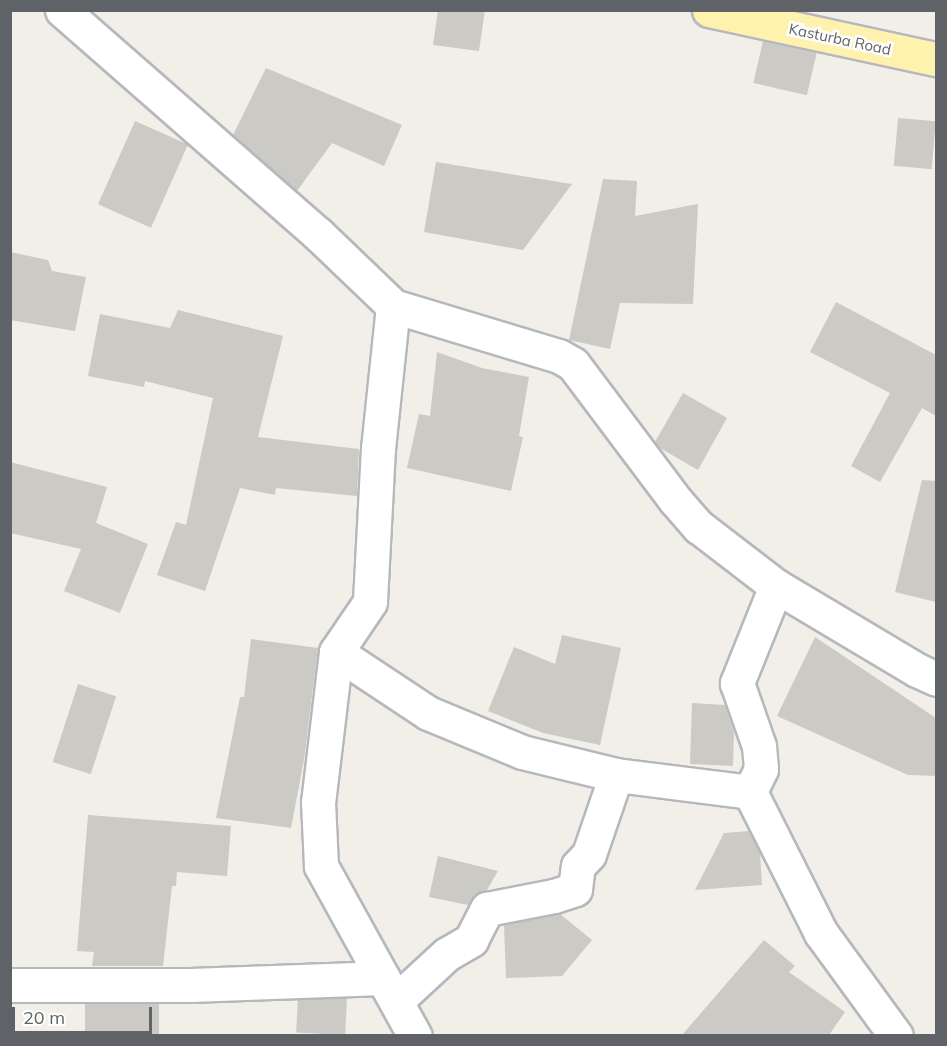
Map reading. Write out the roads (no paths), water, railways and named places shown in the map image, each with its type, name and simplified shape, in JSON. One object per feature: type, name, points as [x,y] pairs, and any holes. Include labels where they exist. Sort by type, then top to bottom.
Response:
[{"type":"main road","name":"Kasturba Road","points":[[709,10],[936,59]]},
{"type":"street","points":[[62,10],[317,233],[393,306],[559,356],[573,364],[687,515],[776,586],[936,679]]},
{"type":"street","points":[[393,306],[378,448],[370,602],[336,652],[318,802],[321,866],[415,1035]]},
{"type":"street","points":[[750,792],[761,769],[759,746],[737,683],[776,586]]},
{"type":"street","points":[[336,652],[428,713],[522,752],[616,775],[750,792]]},
{"type":"street","points":[[10,986],[190,985],[389,989],[471,940],[487,909],[554,896],[575,889],[579,866],[589,854],[616,775]]},
{"type":"street","points":[[750,792],[821,933],[896,1035]]}]
